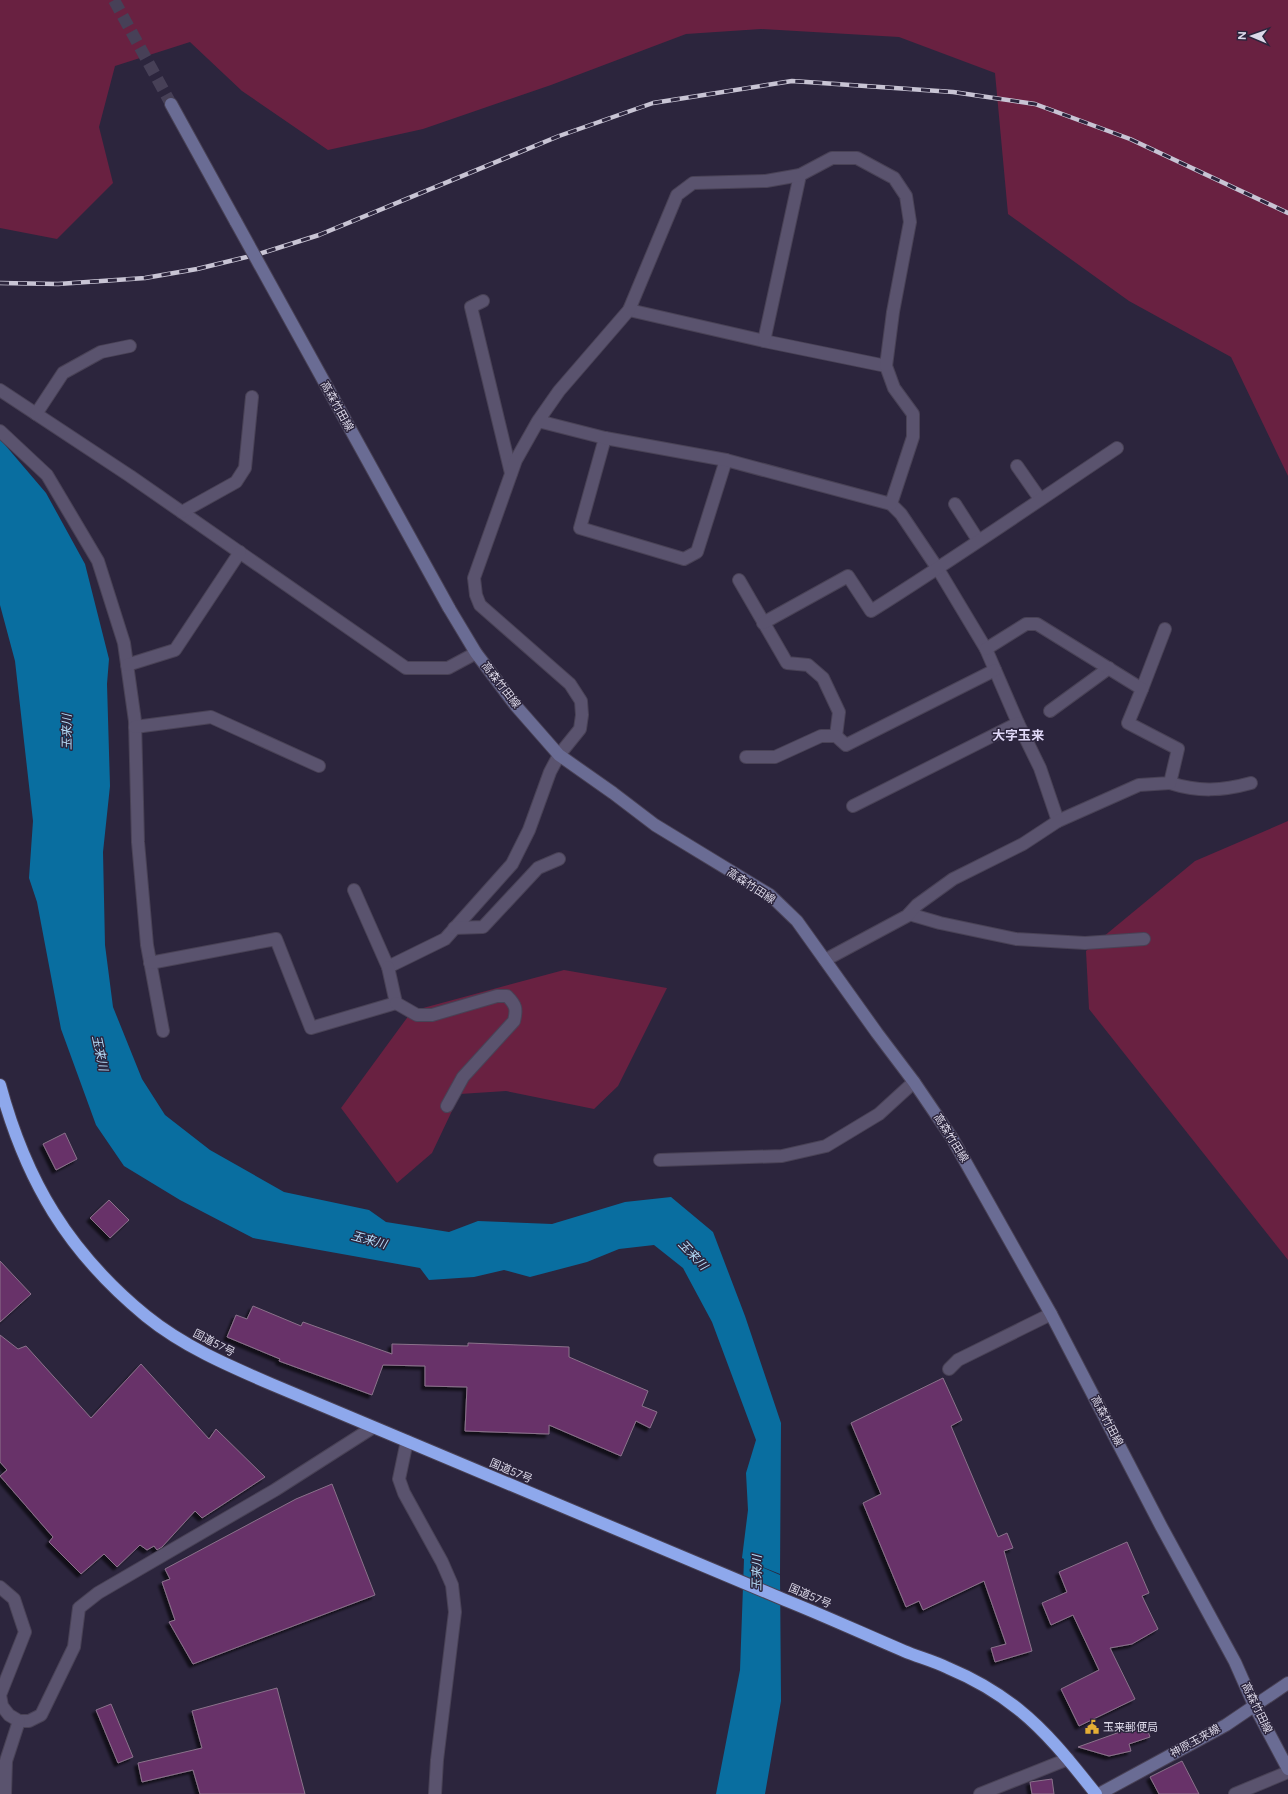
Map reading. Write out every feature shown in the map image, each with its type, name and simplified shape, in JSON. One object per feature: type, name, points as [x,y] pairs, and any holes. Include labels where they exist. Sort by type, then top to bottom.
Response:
[{"type":"highway","name":"国道57号","points":[[0,1085],[18,1141],[30,1172],[65,1231],[89,1263],[113,1287],[148,1317],[180,1340],[213,1358],[372,1428],[407,1441],[948,1668],[988,1689],[1017,1708],[1050,1737],[1098,1794]]},
{"type":"main road","name":"高森竹田線","points":[[171,104],[449,608],[476,653],[516,706],[559,755],[655,825],[770,895],[797,921],[914,1082],[952,1138],[1050,1314],[1161,1526],[1235,1662],[1254,1705],[1288,1770]]},
{"type":"main road","name":"神原玉来線","points":[[1098,1794],[1226,1725],[1288,1683]]},
{"type":"street","points":[[388,967],[445,939],[512,864],[529,830],[550,772],[559,755],[580,729],[582,715],[581,701],[570,684],[488,614],[480,605],[476,595],[474,578],[516,460],[538,421],[559,391],[629,310],[677,195],[693,183],[766,181],[800,176],[832,158],[857,158],[894,178],[906,196],[910,222],[893,312],[886,366],[894,388],[912,414],[913,437],[891,504]]},
{"type":"street","points":[[764,341],[800,176]]},
{"type":"street","points":[[483,301],[471,307],[511,473]]},
{"type":"street","points":[[629,310],[764,341],[886,366]]},
{"type":"street","points":[[36,414],[63,373],[101,352],[130,346]]},
{"type":"street","points":[[0,390],[182,512],[406,668],[448,668],[476,653]]},
{"type":"street","points":[[182,512],[236,482],[245,468],[252,397]]},
{"type":"street","points":[[538,421],[605,438],[726,460],[891,504],[901,514],[938,569],[986,649],[1018,723],[1040,768],[1058,821]]},
{"type":"street","points":[[0,431],[47,475],[98,561],[124,642],[135,727],[138,842],[150,963],[163,1031]]},
{"type":"street","points":[[605,438],[580,528],[684,559],[697,552],[726,460]]},
{"type":"street","points":[[763,623],[848,576],[871,611],[938,569],[978,540],[1117,448]]},
{"type":"street","points":[[1017,466],[1040,499]]},
{"type":"street","points":[[955,504],[978,540]]},
{"type":"street","points":[[127,665],[175,650],[240,552]]},
{"type":"street","points":[[739,580],[788,663],[808,665],[823,678],[839,712],[836,736]]},
{"type":"street","points":[[986,649],[1026,624],[1037,624],[1142,689]]},
{"type":"street","points":[[1166,629],[1128,723],[1178,749],[1170,782]]},
{"type":"street","points":[[1050,711],[1109,668]]},
{"type":"street","points":[[746,757],[775,757],[821,736],[836,736],[846,745],[995,670]]},
{"type":"street","points":[[135,727],[211,717],[319,766]]},
{"type":"street","points":[[853,806],[1018,723]]},
{"type":"street","points":[[825,960],[909,914],[917,905],[953,879],[1023,844],[1058,821],[1139,785],[1170,782],[1188,788],[1210,790],[1230,789],[1251,783]]},
{"type":"street","points":[[454,928],[483,927],[538,868],[559,859]]},
{"type":"street","points":[[354,890],[388,967],[396,1003]]},
{"type":"street","points":[[909,914],[940,923],[1016,939],[1034,938],[1085,943],[1144,938]]},
{"type":"street","points":[[150,963],[276,939],[311,1028],[396,1003],[417,1015],[432,1015],[497,996],[507,996],[517,1010],[514,1022],[463,1077],[447,1106]]},
{"type":"street","points":[[660,1160],[782,1156],[826,1146],[879,1114],[914,1082]]},
{"type":"street","points":[[949,1369],[958,1360],[1050,1314]]},
{"type":"street","points":[[0,1587],[14,1599],[25,1632],[0,1695],[2,1706],[9,1715],[19,1721],[29,1721],[41,1715],[52,1696],[74,1647],[78,1608],[98,1593],[275,1490],[372,1428]]},
{"type":"street","points":[[407,1441],[399,1479],[404,1494],[442,1562],[452,1585],[455,1612],[437,1760],[435,1794]]},
{"type":"street","points":[[5,1794],[6,1761],[19,1721]]},
{"type":"street","points":[[980,1794],[1068,1759]]},
{"type":"street","points":[[1234,1794],[1288,1770]]},
{"type":"shaded area","points":[[0,0],[1288,0],[1288,476],[1231,357],[1129,301],[1008,214],[995,73],[899,37],[761,29],[686,34],[551,85],[423,129],[328,150],[242,91],[190,42],[115,66],[99,127],[113,183],[57,239],[0,228]]},
{"type":"shaded area","points":[[1288,821],[1288,1260],[1089,1009],[1086,951],[1195,861]]},
{"type":"shaded area","points":[[564,970],[667,988],[618,1086],[594,1109],[506,1091],[460,1094],[432,1153],[397,1183],[341,1108],[412,1011]]},
{"type":"water","name":"玉来川","points":[[0,439],[46,493],[85,564],[109,659],[107,684],[110,786],[103,852],[105,945],[113,1007],[142,1079],[165,1115],[210,1150],[284,1192],[369,1210],[386,1222],[449,1232],[478,1221],[552,1224],[625,1202],[671,1197],[713,1232],[745,1316],[781,1423],[780,1574],[750,1562],[780,1575],[781,1701],[765,1794],[716,1794],[740,1670],[744,1559],[742,1558],[748,1510],[746,1473],[756,1440],[712,1322],[683,1268],[654,1245],[619,1249],[587,1262],[530,1277],[504,1270],[474,1277],[429,1280],[420,1268],[253,1238],[180,1200],[124,1166],[96,1125],[61,1029],[37,902],[29,878],[33,821],[15,661],[0,605]]},
{"type":"building","points":[[65,1133],[77,1159],[56,1170],[43,1144]]},
{"type":"building","points":[[109,1200],[129,1220],[110,1238],[90,1218]]},
{"type":"building","points":[[0,1261],[31,1294],[0,1322]]},
{"type":"building","points":[[253,1306],[301,1326],[303,1322],[392,1354],[392,1344],[468,1346],[468,1343],[569,1347],[569,1357],[648,1391],[642,1406],[657,1412],[650,1428],[636,1421],[621,1456],[549,1425],[549,1434],[465,1431],[467,1387],[425,1386],[425,1366],[383,1365],[372,1395],[279,1361],[280,1359],[227,1337],[236,1315],[247,1319]]},
{"type":"building","points":[[0,1335],[18,1349],[26,1346],[91,1418],[141,1364],[209,1439],[216,1429],[265,1477],[202,1518],[195,1511],[162,1547],[157,1550],[154,1546],[147,1550],[140,1545],[117,1567],[104,1554],[81,1574],[49,1542],[53,1537],[0,1476],[7,1470],[0,1462]]},
{"type":"building","points":[[943,1378],[962,1420],[951,1426],[998,1537],[1007,1533],[1013,1548],[1004,1551],[1032,1651],[995,1662],[991,1648],[1006,1644],[984,1581],[923,1610],[919,1601],[906,1607],[863,1503],[881,1494],[851,1423]]},
{"type":"building","points":[[332,1484],[375,1595],[193,1664],[169,1622],[175,1620],[162,1582],[170,1579],[165,1569],[296,1499]]},
{"type":"building","points":[[1127,1542],[1149,1593],[1142,1596],[1158,1629],[1132,1644],[1110,1648],[1135,1699],[1079,1726],[1061,1689],[1099,1670],[1073,1615],[1051,1625],[1042,1603],[1067,1592],[1059,1572]]},
{"type":"building","points":[[277,1688],[305,1794],[200,1794],[193,1770],[142,1782],[138,1763],[202,1748],[192,1711]]},
{"type":"building","points":[[111,1704],[133,1757],[118,1763],[96,1710]]},
{"type":"building","points":[[1145,1723],[1150,1737],[1129,1744],[1131,1751],[1109,1756],[1078,1747]]},
{"type":"building","points":[[1182,1761],[1199,1794],[1159,1794],[1150,1777]]},
{"type":"building","points":[[1052,1779],[1054,1794],[1032,1794],[1030,1782]]},
{"type":"tunnel","points":[[114,0],[171,104]]},
{"type":"railway","points":[[0,283],[58,284],[145,278],[197,269],[259,254],[319,235],[559,136],[653,103],[792,81],[953,92],[1035,104],[1130,139],[1288,213]]},
{"type":"place","name":"玉来郵便局","points":[[1092,1727]]},
{"type":"district","name":"大字玉来","points":[[1018,735]]}]
